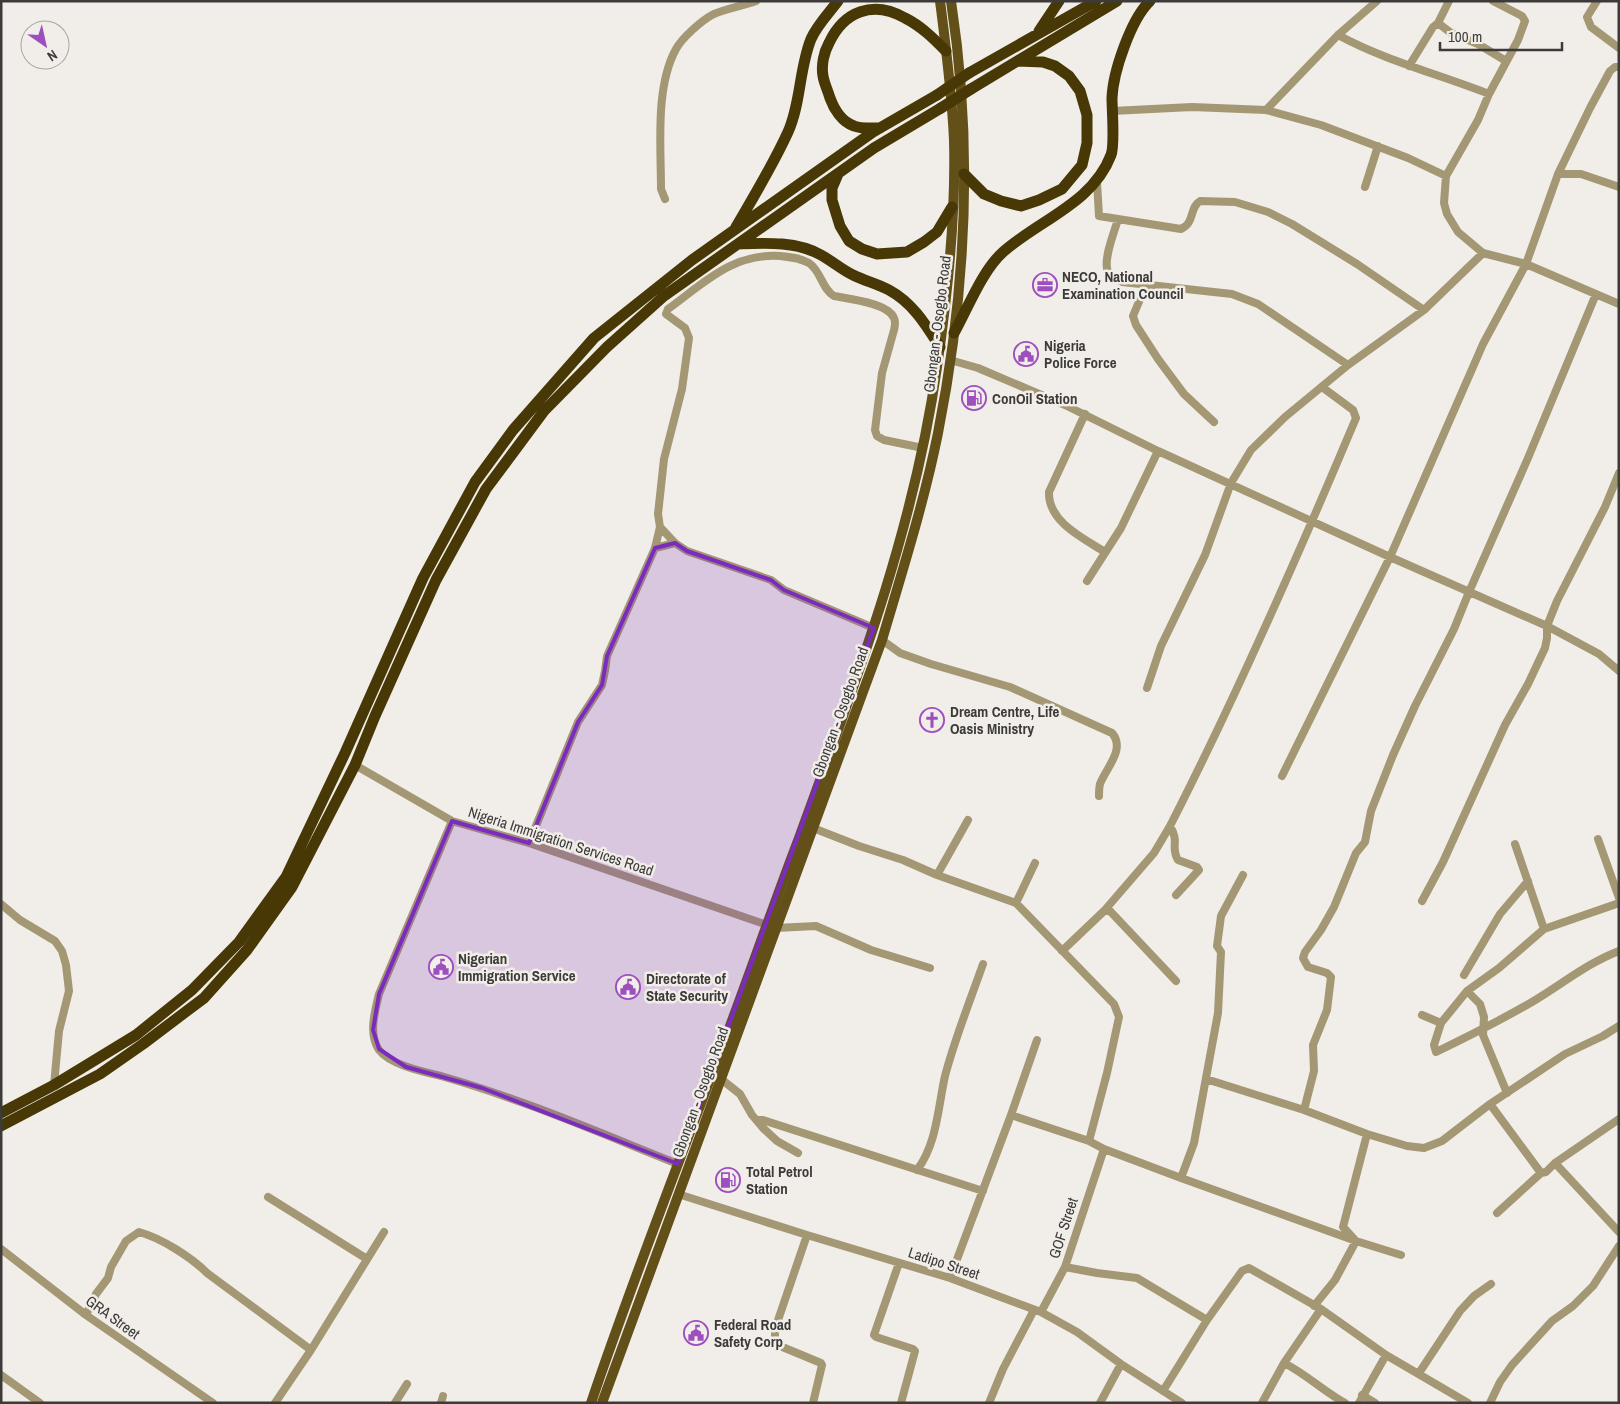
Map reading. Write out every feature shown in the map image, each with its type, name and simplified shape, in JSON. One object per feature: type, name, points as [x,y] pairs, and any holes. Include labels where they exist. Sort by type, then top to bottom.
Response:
[{"type":"highway","points":[[735,230],[788,132],[799,98],[811,38],[822,20],[838,1]]},
{"type":"highway","points":[[1036,35],[1059,1]]},
{"type":"highway","points":[[1,1113],[54,1085],[136,1035],[192,990],[239,942],[286,877],[345,753],[423,578],[475,482],[513,430],[594,338],[692,260],[880,128],[936,95],[968,73],[1096,1]]},
{"type":"highway","points":[[1,1126],[100,1074],[143,1044],[204,998],[247,950],[292,887],[355,765],[436,580],[492,482],[544,411],[607,347],[664,296],[874,148],[1117,1]]},
{"type":"highway","points":[[954,333],[980,282],[1002,253],[1032,229],[1060,213],[1097,182],[1112,154],[1112,95],[1120,60],[1131,29],[1150,1]]},
{"type":"highway","points":[[880,128],[854,126],[842,118],[832,104],[822,76],[823,59],[827,46],[834,32],[844,20],[851,15],[880,9],[903,17],[923,29],[946,51]]},
{"type":"highway","points":[[964,174],[984,194],[1000,202],[1021,206],[1039,200],[1062,188],[1082,165],[1087,143],[1087,115],[1080,91],[1069,76],[1055,66],[1043,62],[1018,61]]},
{"type":"highway","points":[[838,173],[832,188],[832,200],[840,226],[849,241],[862,249],[877,254],[906,252],[924,242],[937,232],[952,207]]},
{"type":"highway","points":[[738,244],[793,245],[822,255],[852,275],[888,290],[901,298],[920,316],[940,347]]},
{"type":"main road","name":"Gbongan - Osogbo Road","points":[[602,1403],[721,1079],[771,926],[874,628],[891,576],[923,448],[940,347],[948,283],[952,207],[954,143],[951,94],[940,1]]},
{"type":"main road","name":"Gbongan - Osogbo Road","points":[[591,1403],[678,1164],[771,926],[812,828],[882,640],[911,541],[933,451],[950,360],[960,262],[964,129],[962,89],[951,1]]},
{"type":"street","points":[[665,199],[661,189],[662,108],[666,76],[676,48],[694,28],[713,14],[756,1]]},
{"type":"street","points":[[1266,110],[1338,35],[1376,1]]},
{"type":"street","points":[[1409,66],[1433,27],[1438,23],[1450,1]]},
{"type":"street","points":[[1493,1],[1522,16],[1524,21],[1518,40],[1488,94],[1478,120],[1446,176],[1444,203],[1447,214],[1458,232],[1483,253],[1526,264],[1619,304]]},
{"type":"street","points":[[1597,1],[1587,16],[1591,27],[1619,48]]},
{"type":"street","points":[[1438,23],[1452,33],[1478,44],[1506,61]]},
{"type":"street","points":[[1338,35],[1389,59],[1488,94]]},
{"type":"street","points":[[1282,776],[1390,557],[1483,344],[1526,264],[1558,174],[1607,74],[1615,67],[1619,67]]},
{"type":"street","points":[[1112,111],[1192,107],[1266,110],[1321,126],[1378,146],[1446,176]]},
{"type":"street","points":[[1365,187],[1378,146]]},
{"type":"street","points":[[1558,174],[1581,174],[1619,187]]},
{"type":"street","points":[[1097,182],[1098,216],[1181,229],[1189,224],[1198,202],[1235,202],[1268,212],[1292,224],[1358,264],[1424,310]]},
{"type":"street","points":[[1118,219],[1106,259],[1106,266],[1108,272],[1122,282],[1232,294],[1245,298],[1258,304],[1348,365]]},
{"type":"street","points":[[1147,688],[1161,646],[1205,554],[1231,483],[1252,450],[1285,417],[1348,365],[1424,310],[1483,253]]},
{"type":"street","points":[[529,843],[578,722],[602,685],[606,656],[655,548],[660,527],[658,514],[664,459],[682,389],[689,338],[685,328],[666,314],[668,309],[732,264],[757,256],[795,257],[810,264],[817,271],[829,293],[834,296],[876,305],[889,311],[894,316],[894,330],[882,373],[875,430],[877,436],[884,440],[923,448]]},
{"type":"street","points":[[1146,285],[1133,316],[1136,325],[1184,394],[1214,422]]},
{"type":"street","points":[[1304,1110],[1314,1071],[1313,1045],[1327,1010],[1331,977],[1327,973],[1308,967],[1303,958],[1308,946],[1334,907],[1356,853],[1365,842],[1371,812],[1393,755],[1415,706],[1454,629],[1596,294]]},
{"type":"street","points":[[950,360],[978,368],[1085,414],[1158,451],[1547,626],[1599,654],[1619,671]]},
{"type":"street","points":[[1062,950],[1104,911],[1154,853],[1214,740],[1313,521],[1356,418],[1353,410],[1322,387]]},
{"type":"street","points":[[1085,414],[1049,492],[1049,500],[1052,510],[1067,526],[1106,552]]},
{"type":"street","points":[[1087,580],[1129,512],[1158,451]]},
{"type":"street","points":[[1422,901],[1505,725],[1528,684],[1545,648],[1547,626],[1557,602],[1605,507],[1619,473]]},
{"type":"street","points":[[660,527],[675,543],[687,551],[771,580],[784,590],[874,628]]},
{"type":"street","points":[[655,548],[675,543]]},
{"type":"street","points":[[882,640],[908,655],[1010,687],[1112,734],[1116,738],[1117,745],[1114,758],[1100,785],[1099,796]]},
{"type":"street","name":"Nigeria Immigration Services Road","points":[[355,765],[452,821],[529,843],[771,926]]},
{"type":"street","points":[[937,875],[968,820]]},
{"type":"street","points":[[452,821],[379,994],[374,1013],[373,1030],[379,1049],[384,1055],[406,1067],[482,1088],[678,1164]]},
{"type":"street","points":[[1170,826],[1176,835],[1175,855],[1178,860],[1199,870],[1176,896]]},
{"type":"street","points":[[812,828],[903,860],[937,875],[1016,902],[1114,1004],[1119,1017],[1107,1073],[1089,1141]]},
{"type":"street","points":[[1598,839],[1619,898]]},
{"type":"street","points":[[1515,844],[1544,929]]},
{"type":"street","points":[[1016,902],[1035,863]]},
{"type":"street","points":[[1181,1178],[1194,1143],[1218,1013],[1221,952],[1217,946],[1221,916],[1243,874]]},
{"type":"street","points":[[1464,975],[1500,914],[1528,881]]},
{"type":"street","points":[[1619,903],[1544,929],[1499,968],[1466,992],[1441,1023],[1434,1044],[1436,1052],[1531,1003],[1563,984],[1581,970],[1619,951]]},
{"type":"street","points":[[1,904],[20,920],[55,941],[62,951],[66,965],[69,991],[59,1032],[54,1085]]},
{"type":"street","points":[[1104,911],[1110,911],[1176,981]]},
{"type":"street","points":[[771,926],[816,926],[870,950],[930,968]]},
{"type":"street","points":[[917,1170],[923,1163],[933,1134],[952,1052],[983,964]]},
{"type":"street","points":[[1466,992],[1480,1004],[1484,1016],[1485,1028],[1483,1035],[1507,1093]]},
{"type":"street","points":[[1422,1015],[1441,1023]]},
{"type":"street","points":[[1206,1080],[1304,1110],[1367,1134],[1408,1146],[1424,1148],[1442,1140],[1490,1104],[1565,1054],[1603,1036],[1619,1026]]},
{"type":"street","points":[[950,1278],[1037,1040]]},
{"type":"street","points":[[721,1079],[740,1094],[763,1128],[777,1140],[798,1153]]},
{"type":"street","points":[[1490,1104],[1541,1173]]},
{"type":"street","points":[[1011,1115],[1089,1141],[1104,1149],[1181,1178],[1402,1256]]},
{"type":"street","points":[[756,1120],[762,1120],[983,1191]]},
{"type":"street","points":[[1497,1213],[1541,1173],[1546,1172],[1556,1163],[1619,1120]]},
{"type":"street","points":[[1356,1241],[1343,1227],[1367,1134]]},
{"type":"street","name":"GOF Street","points":[[989,1403],[1003,1369],[1065,1267],[1104,1149]]},
{"type":"street","points":[[1556,1163],[1619,1232]]},
{"type":"street","name":"Ladipo Street","points":[[678,1194],[950,1278],[1038,1311],[1077,1332],[1121,1364],[1182,1403]]},
{"type":"street","points":[[268,1198],[367,1260]]},
{"type":"street","points":[[86,1315],[96,1294],[108,1278],[111,1267],[126,1241],[139,1232],[151,1235],[195,1261],[207,1273],[311,1350]]},
{"type":"street","points":[[275,1403],[311,1350],[384,1232]]},
{"type":"street","points":[[807,1235],[775,1329],[775,1339],[780,1346],[821,1363],[813,1403]]},
{"type":"street","points":[[1262,1403],[1356,1241]]},
{"type":"street","points":[[1490,1403],[1500,1382],[1512,1365],[1552,1322],[1573,1306],[1593,1286],[1619,1246]]},
{"type":"street","name":"GRA Street","points":[[1,1249],[86,1315],[213,1403]]},
{"type":"street","points":[[899,1263],[874,1335],[915,1351],[901,1403]]},
{"type":"street","points":[[1065,1267],[1138,1278],[1207,1320]]},
{"type":"street","points":[[1163,1391],[1207,1320],[1242,1271],[1249,1268],[1318,1308],[1386,1355],[1468,1403]]},
{"type":"street","points":[[1419,1373],[1460,1311],[1474,1296],[1491,1284]]},
{"type":"street","points":[[1375,1403],[1360,1399],[1386,1355]]},
{"type":"street","points":[[1284,1363],[1299,1371],[1345,1403]]},
{"type":"street","points":[[1100,1403],[1121,1364]]},
{"type":"street","points":[[1,1375],[40,1403]]},
{"type":"street","points":[[395,1403],[407,1384]]},
{"type":"highlighted area","points":[[675,543],[687,551],[771,580],[784,590],[874,628],[678,1164],[482,1088],[406,1067],[379,1049],[373,1030],[379,994],[452,821],[529,843],[578,722],[602,685],[607,656],[655,548]]},
{"type":"place","name":"NECO, National Examination Council","points":[[1045,285]]},
{"type":"place","name":"Nigeria Police Force","points":[[1026,354]]},
{"type":"place","name":"ConOil Station","points":[[974,398]]},
{"type":"place","name":"Dream Centre, Life Oasis Ministry","points":[[932,720]]},
{"type":"place","name":"Nigerian Immigration Service","points":[[441,967]]},
{"type":"place","name":"Directorate of State Security","points":[[628,987]]},
{"type":"place","name":"Total Petrol Station","points":[[728,1180]]},
{"type":"place","name":"Federal Road Safety Corp","points":[[696,1333]]}]
